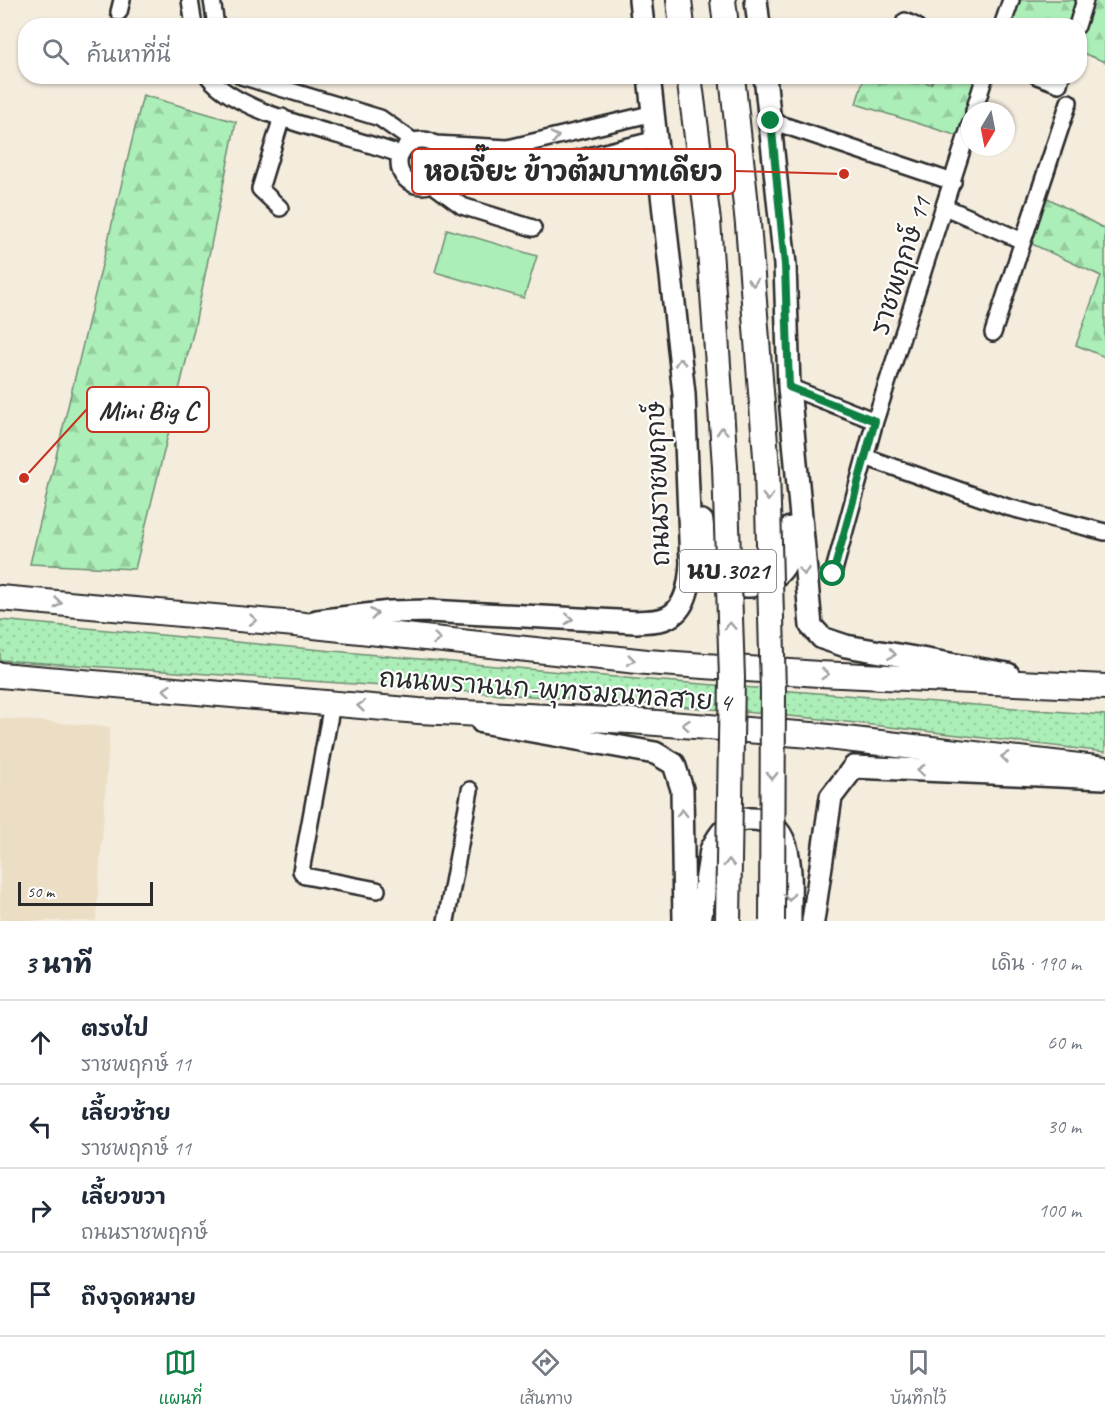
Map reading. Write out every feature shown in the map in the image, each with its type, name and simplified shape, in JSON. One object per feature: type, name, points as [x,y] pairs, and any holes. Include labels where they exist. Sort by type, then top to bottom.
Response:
[{"type":"main road","points":[[640,0],[642,18]]},
{"type":"main road","points":[[679,0],[681,18]]},
{"type":"main road","points":[[723,0],[725,18]]},
{"type":"main road","points":[[756,0],[758,18]]},
{"type":"main road","name":"ถนนราชพฤกษ์","points":[[296,624],[390,612],[636,622],[666,618],[679,606],[689,588],[691,533],[684,394],[650,84]]},
{"type":"main road","name":"นบ.3021","points":[[690,84],[708,221],[725,466],[732,678],[728,921]]},
{"type":"main road","name":"นบ.3021","points":[[733,84],[748,224],[767,469],[773,691],[772,921]]},
{"type":"main road","name":"นบ.3021","points":[[766,84],[785,265],[789,393],[811,627],[822,638],[846,646],[1058,683]]},
{"type":"main road","points":[[684,394],[707,557],[713,570],[724,580],[738,586],[753,586],[767,582],[778,573],[787,561],[790,546],[789,393]]},
{"type":"main road","name":"ถนนพรานนก-พุทธมณฑลสาย 4","points":[[0,598],[296,624],[659,663],[819,674],[1058,683],[1105,687]]},
{"type":"main road","name":"ถนนพรานนก-พุทธมณฑลสาย 4","points":[[0,675],[419,711],[631,721],[811,735],[1105,769]]},
{"type":"main road","points":[[419,711],[665,757],[674,764],[682,789],[684,921]]},
{"type":"main road","points":[[813,921],[831,797],[854,767],[1105,778]]},
{"type":"main road","points":[[700,921],[711,850],[715,842],[731,823],[755,818],[773,826],[785,840],[789,852],[790,921]]},
{"type":"street","points":[[190,0],[193,18]]},
{"type":"street","points":[[212,0],[215,18]]},
{"type":"street","points":[[1005,18],[1011,0]]},
{"type":"street","points":[[1079,18],[1085,0]]},
{"type":"street","points":[[214,84],[232,98],[282,117],[373,143],[400,155]]},
{"type":"street","points":[[255,106],[260,84]]},
{"type":"street","points":[[268,84],[380,118],[414,142]]},
{"type":"street","points":[[977,102],[982,84]]},
{"type":"street","points":[[993,333],[1069,102]]},
{"type":"street","points":[[400,155],[414,142],[428,141],[435,144],[508,148],[654,114]]},
{"type":"street","points":[[280,208],[260,189],[282,117]]},
{"type":"street","points":[[771,121],[953,182]]},
{"type":"street","points":[[444,167],[516,174],[657,139]]},
{"type":"street","points":[[400,155],[401,172],[409,182],[420,186],[432,184],[438,179],[444,167],[443,154],[435,144]]},
{"type":"street","name":"ราชพฤกษ์ 11","points":[[833,574],[875,421],[961,155]]},
{"type":"street","points":[[432,184],[462,206],[533,228]]},
{"type":"street","points":[[945,207],[1023,241]]},
{"type":"street","points":[[789,393],[875,421]]},
{"type":"street","points":[[865,457],[1007,507],[1105,531]]},
{"type":"street","points":[[332,704],[301,871],[305,876],[377,890]]},
{"type":"street","points":[[446,921],[470,790]]},
{"type":"shaded area","points":[[0,718],[110,727],[96,921],[0,921]]},
{"type":"green space","points":[[1018,0],[1081,0],[1075,18],[1012,18]]},
{"type":"green space","points":[[1092,0],[1105,0],[1105,62],[1087,55],[1086,18]]},
{"type":"green space","points":[[862,84],[974,84],[968,102],[961,102],[961,126],[958,136],[856,104]]},
{"type":"green space","points":[[143,95],[236,122],[194,329],[135,569],[30,564]]},
{"type":"green space","points":[[1046,197],[1105,229],[1105,357],[1076,345],[1101,276],[1032,244]]},
{"type":"green space","points":[[447,229],[537,256],[524,298],[435,272]]},
{"type":"green space","points":[[0,620],[636,679],[1105,715],[1105,752],[821,719],[678,706],[0,660]]},
{"type":"place","name":"หอเจี๊ยะ ข้าวต้มบาทเดียว","points":[[844,174]]},
{"type":"place","name":"Mini Big C","points":[[24,478]]},
{"type":"route","points":[[771,121],[785,265],[789,387],[875,421],[833,574]]}]
